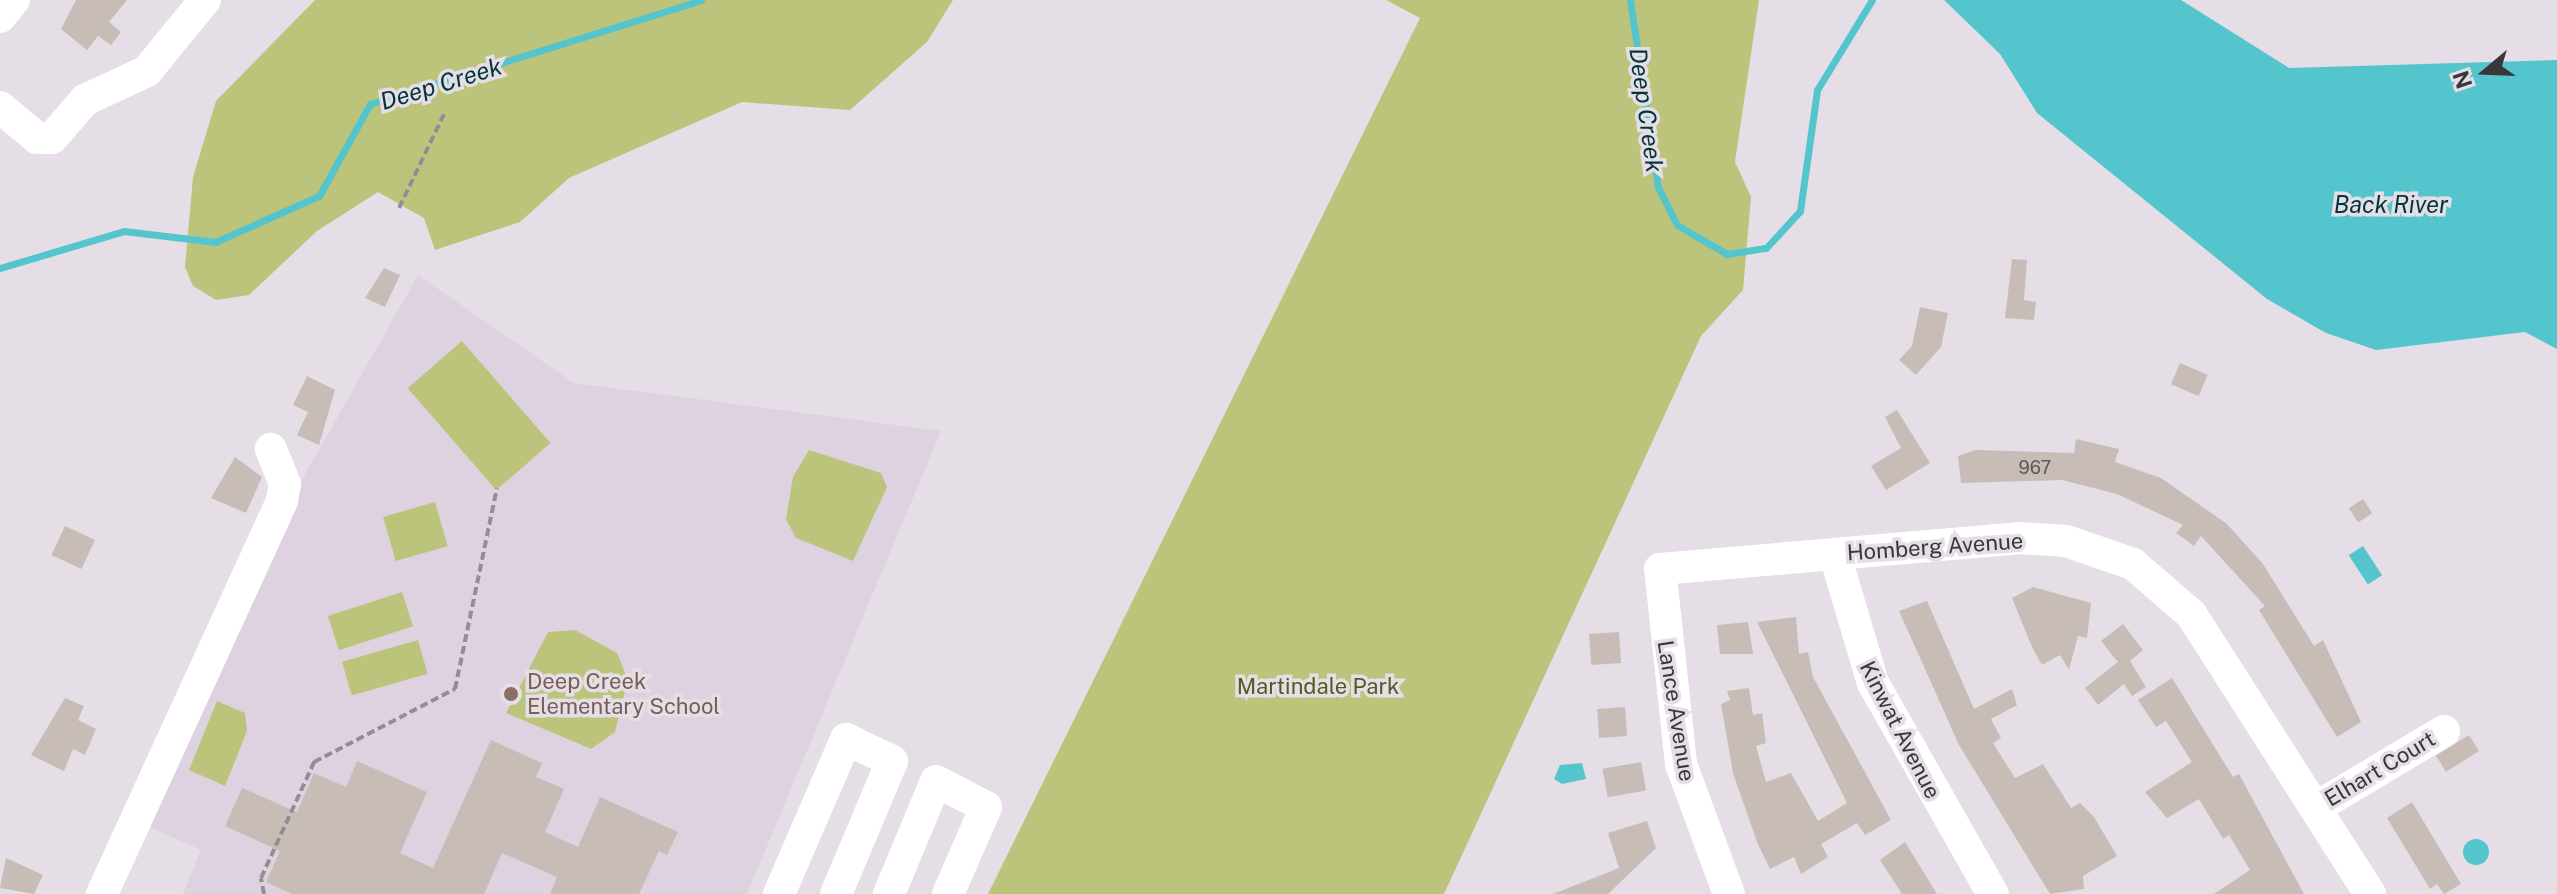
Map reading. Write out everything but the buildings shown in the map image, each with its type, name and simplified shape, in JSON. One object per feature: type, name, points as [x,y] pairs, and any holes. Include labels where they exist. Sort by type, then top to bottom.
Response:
[{"type":"street","points":[[0,17],[14,0]]},
{"type":"street","points":[[0,107],[37,138],[52,138],[85,100],[147,71],[205,0]]},
{"type":"street","points":[[102,894],[282,500],[285,484],[271,449]]},
{"type":"street","name":"Homberg Avenue","points":[[1660,569],[2019,538],[2066,541],[2133,564],[2191,614],[2219,651],[2370,894]]},
{"type":"street","name":"Kinwat Avenue","points":[[1835,555],[1873,683],[1993,894]]},
{"type":"street","name":"Lance Avenue","points":[[1660,569],[1681,764],[1729,894]]},
{"type":"street","name":"Elhart Court","points":[[2317,807],[2444,731]]},
{"type":"street","points":[[779,894],[846,739],[892,761],[836,894]]},
{"type":"street","points":[[889,894],[936,781],[986,807],[948,894]]},
{"type":"path","points":[[399,208],[444,114]]},
{"type":"path","points":[[264,894],[261,878],[314,762],[455,689],[497,488]]},
{"type":"shaded area","name":"Deep Creek Elementary School","points":[[418,275],[574,383],[941,431],[747,894],[183,894],[201,850],[134,820],[252,568]]},
{"type":"green space","points":[[315,0],[953,0],[927,42],[850,110],[742,102],[569,178],[520,222],[435,250],[424,218],[378,192],[317,231],[249,295],[216,300],[193,286],[185,267],[193,177],[216,101]]},
{"type":"green space","name":"Martindale Park","points":[[1386,0],[1759,0],[1735,162],[1751,197],[1743,290],[1701,336],[1444,894],[988,894],[1420,18]]},
{"type":"green space","points":[[462,341],[551,443],[496,490],[408,388]]},
{"type":"green space","points":[[809,450],[881,473],[887,487],[853,561],[796,538],[786,519],[793,477]]},
{"type":"green space","points":[[435,502],[448,546],[396,561],[383,517]]},
{"type":"green space","points":[[402,592],[413,626],[339,650],[328,616]]},
{"type":"green space","points":[[575,630],[617,653],[628,680],[615,732],[591,749],[506,713],[548,632]]},
{"type":"green space","points":[[418,640],[428,674],[352,695],[342,662]]},
{"type":"green space","points":[[217,701],[245,713],[247,731],[225,786],[189,770]]},
{"type":"water","name":"Back River","points":[[1944,0],[2181,0],[2289,68],[2557,60],[2557,349],[2525,332],[2376,350],[2326,333],[2267,299],[2037,113],[2000,54]]},
{"type":"water","points":[[2363,546],[2382,575],[2368,585],[2349,555]]},
{"type":"water","points":[[1582,763],[1586,779],[1562,784],[1554,779],[1560,765]]},
{"type":"water","points":[[2476,839],[2485,843],[2489,852],[2485,861],[2476,865],[2467,861],[2463,852],[2467,843]]},
{"type":"waterway","name":"Deep Creek","points":[[0,268],[124,231],[215,242],[319,196],[370,104],[701,0]]},
{"type":"waterway","name":"Deep Creek","points":[[1630,0],[1658,187],[1677,225],[1727,254],[1766,248],[1800,211],[1817,90],[1872,0]]},
{"type":"place","name":"Deep Creek Elementary School","points":[[511,694]]}]
